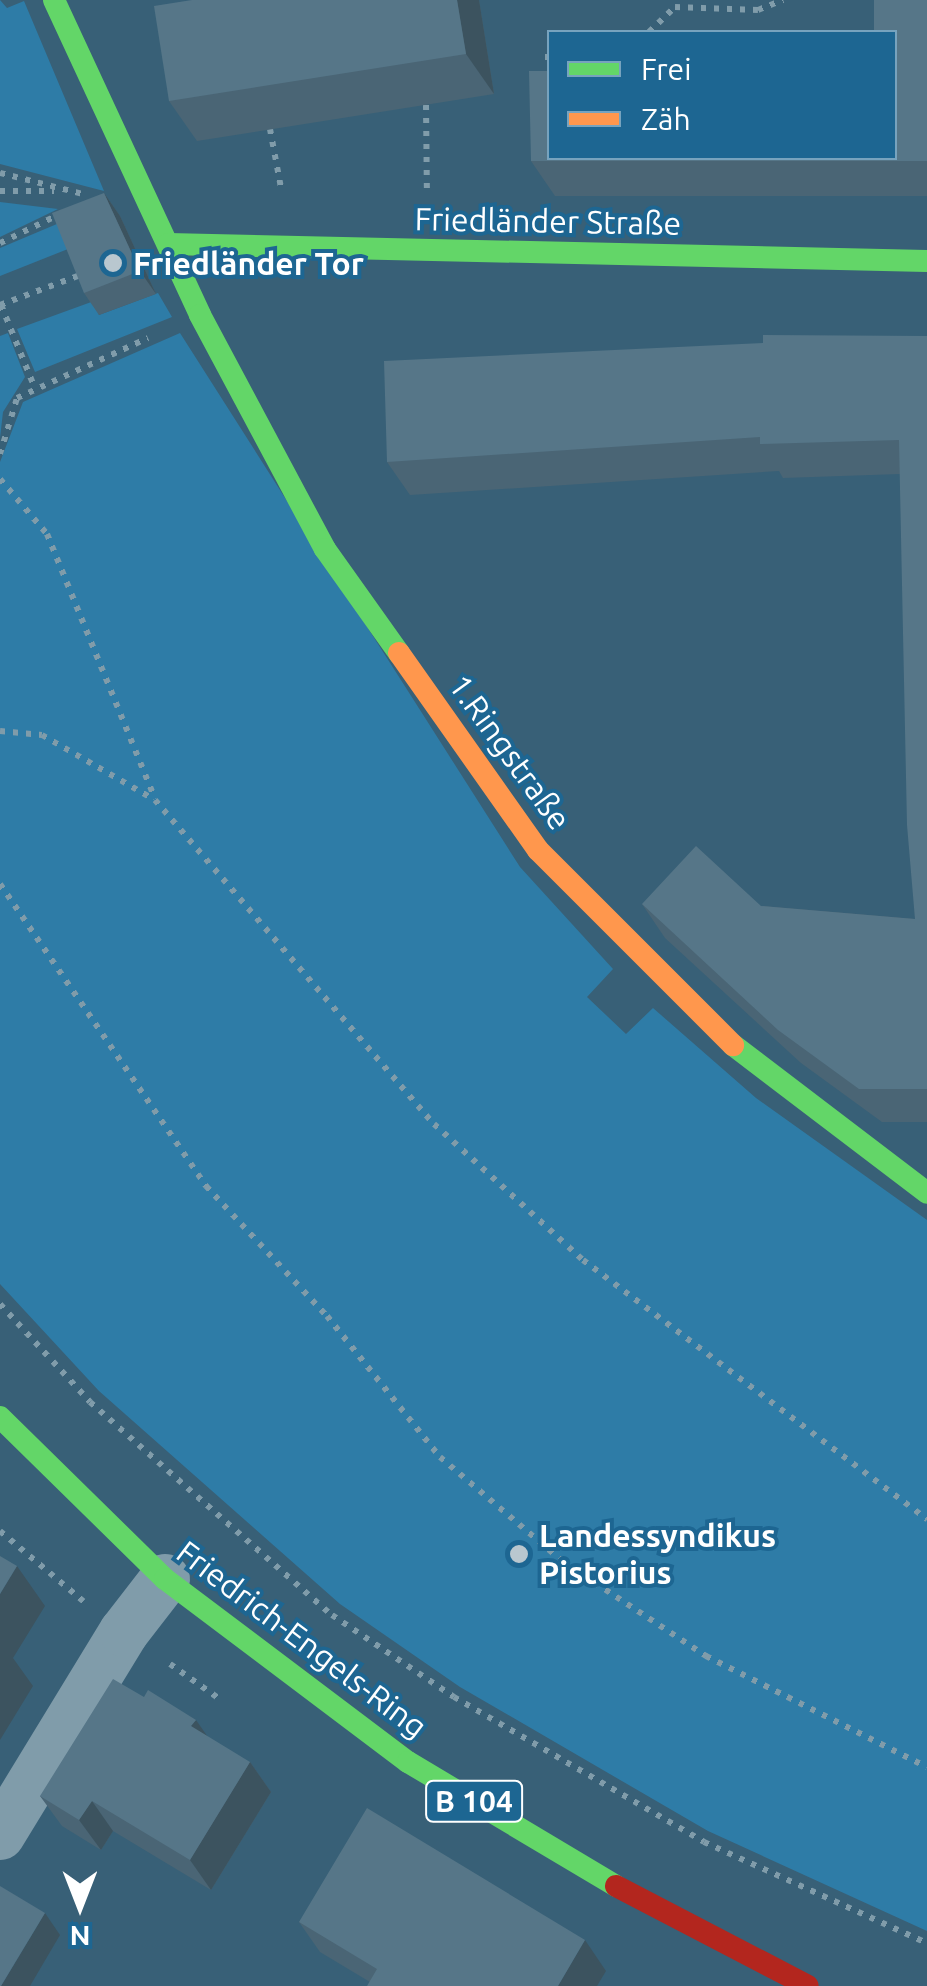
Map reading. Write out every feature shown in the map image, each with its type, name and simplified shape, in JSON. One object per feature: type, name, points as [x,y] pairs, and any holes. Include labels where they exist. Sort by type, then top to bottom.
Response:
[{"type":"street","name":"1.Ringstraße","points":[[54,0],[200,316],[325,549],[538,850],[670,988],[771,1080],[927,1193]]},
{"type":"street","name":"Friedländer Straße","points":[[168,244],[927,261]]},
{"type":"street","name":"Friedrich-Engels-Ring","points":[[0,1417],[164,1579],[408,1762],[665,1916],[808,1986]]},
{"type":"street","points":[[0,1835],[124,1632],[164,1579]]},
{"type":"path","points":[[652,30],[675,7],[758,10],[783,0]]},
{"type":"path","points":[[426,104],[427,251]]},
{"type":"path","points":[[0,173],[65,192]]},
{"type":"path","points":[[0,191],[100,196],[0,242]]},
{"type":"path","points":[[34,386],[1,305],[82,274]]},
{"type":"path","points":[[0,454],[9,411],[34,386],[200,316]]},
{"type":"path","points":[[0,478],[46,534],[155,800],[434,1124],[582,1260],[927,1519]]},
{"type":"path","points":[[0,731],[42,735],[155,800]]},
{"type":"path","points":[[0,884],[206,1186],[327,1316],[440,1457],[562,1562],[706,1656],[927,1766]]},
{"type":"path","points":[[0,1304],[90,1402],[332,1615],[454,1697],[704,1842],[927,1943]]},
{"type":"shaded area","points":[[0,0],[7,8],[24,1],[104,191],[0,164]]},
{"type":"shaded area","points":[[0,202],[58,209],[0,237]]},
{"type":"shaded area","points":[[109,202],[115,218],[73,247],[0,276],[0,248]]},
{"type":"shaded area","points":[[158,293],[172,317],[35,372],[17,329],[94,301],[99,315]]},
{"type":"shaded area","points":[[8,333],[25,377],[3,412],[0,438],[0,336]]},
{"type":"shaded area","points":[[180,333],[520,867],[613,969],[587,997],[626,1034],[653,1008],[756,1098],[927,1220],[927,1931],[708,1831],[460,1687],[340,1604],[99,1391],[0,1284],[0,462],[23,402]]},
{"type":"building","points":[[192,0],[457,0],[466,54],[169,101],[154,6]]},
{"type":"building","points":[[874,0],[927,0],[927,161],[531,161],[529,71],[547,71],[547,160],[897,160],[897,30],[874,30]]},
{"type":"building","points":[[104,193],[140,271],[84,293],[52,213]]},
{"type":"building","points":[[763,335],[927,336],[927,1089],[859,1089],[778,1030],[642,904],[696,846],[761,906],[915,919],[907,825],[899,440],[760,444],[760,437],[387,462],[384,361],[763,343]]},
{"type":"building","points":[[0,1556],[17,1566],[0,1594]]},
{"type":"building","points":[[113,1679],[144,1697],[148,1690],[196,1720],[191,1726],[250,1762],[190,1860],[92,1801],[79,1820],[40,1796]]},
{"type":"building","points":[[367,1808],[585,1940],[558,1986],[367,1986],[377,1969],[299,1922]]},
{"type":"building","points":[[0,1886],[45,1913],[1,1986],[0,1986]]},
{"type":"traffic: fast","points":[[54,0],[200,315],[325,549],[399,653]]},
{"type":"traffic: fast","points":[[168,244],[927,261]]},
{"type":"traffic: fast","points":[[733,1045],[927,1193]]},
{"type":"traffic: fast","points":[[0,1417],[165,1579],[408,1762],[616,1886]]},
{"type":"traffic: slow","points":[[399,653],[538,850],[733,1045]]},
{"type":"traffic: jam","points":[[616,1886],[808,1986]]},
{"type":"place","name":"Friedländer Tor","points":[[113,263]]},
{"type":"place","name":"Landessyndikus Pistorius","points":[[519,1554]]}]
